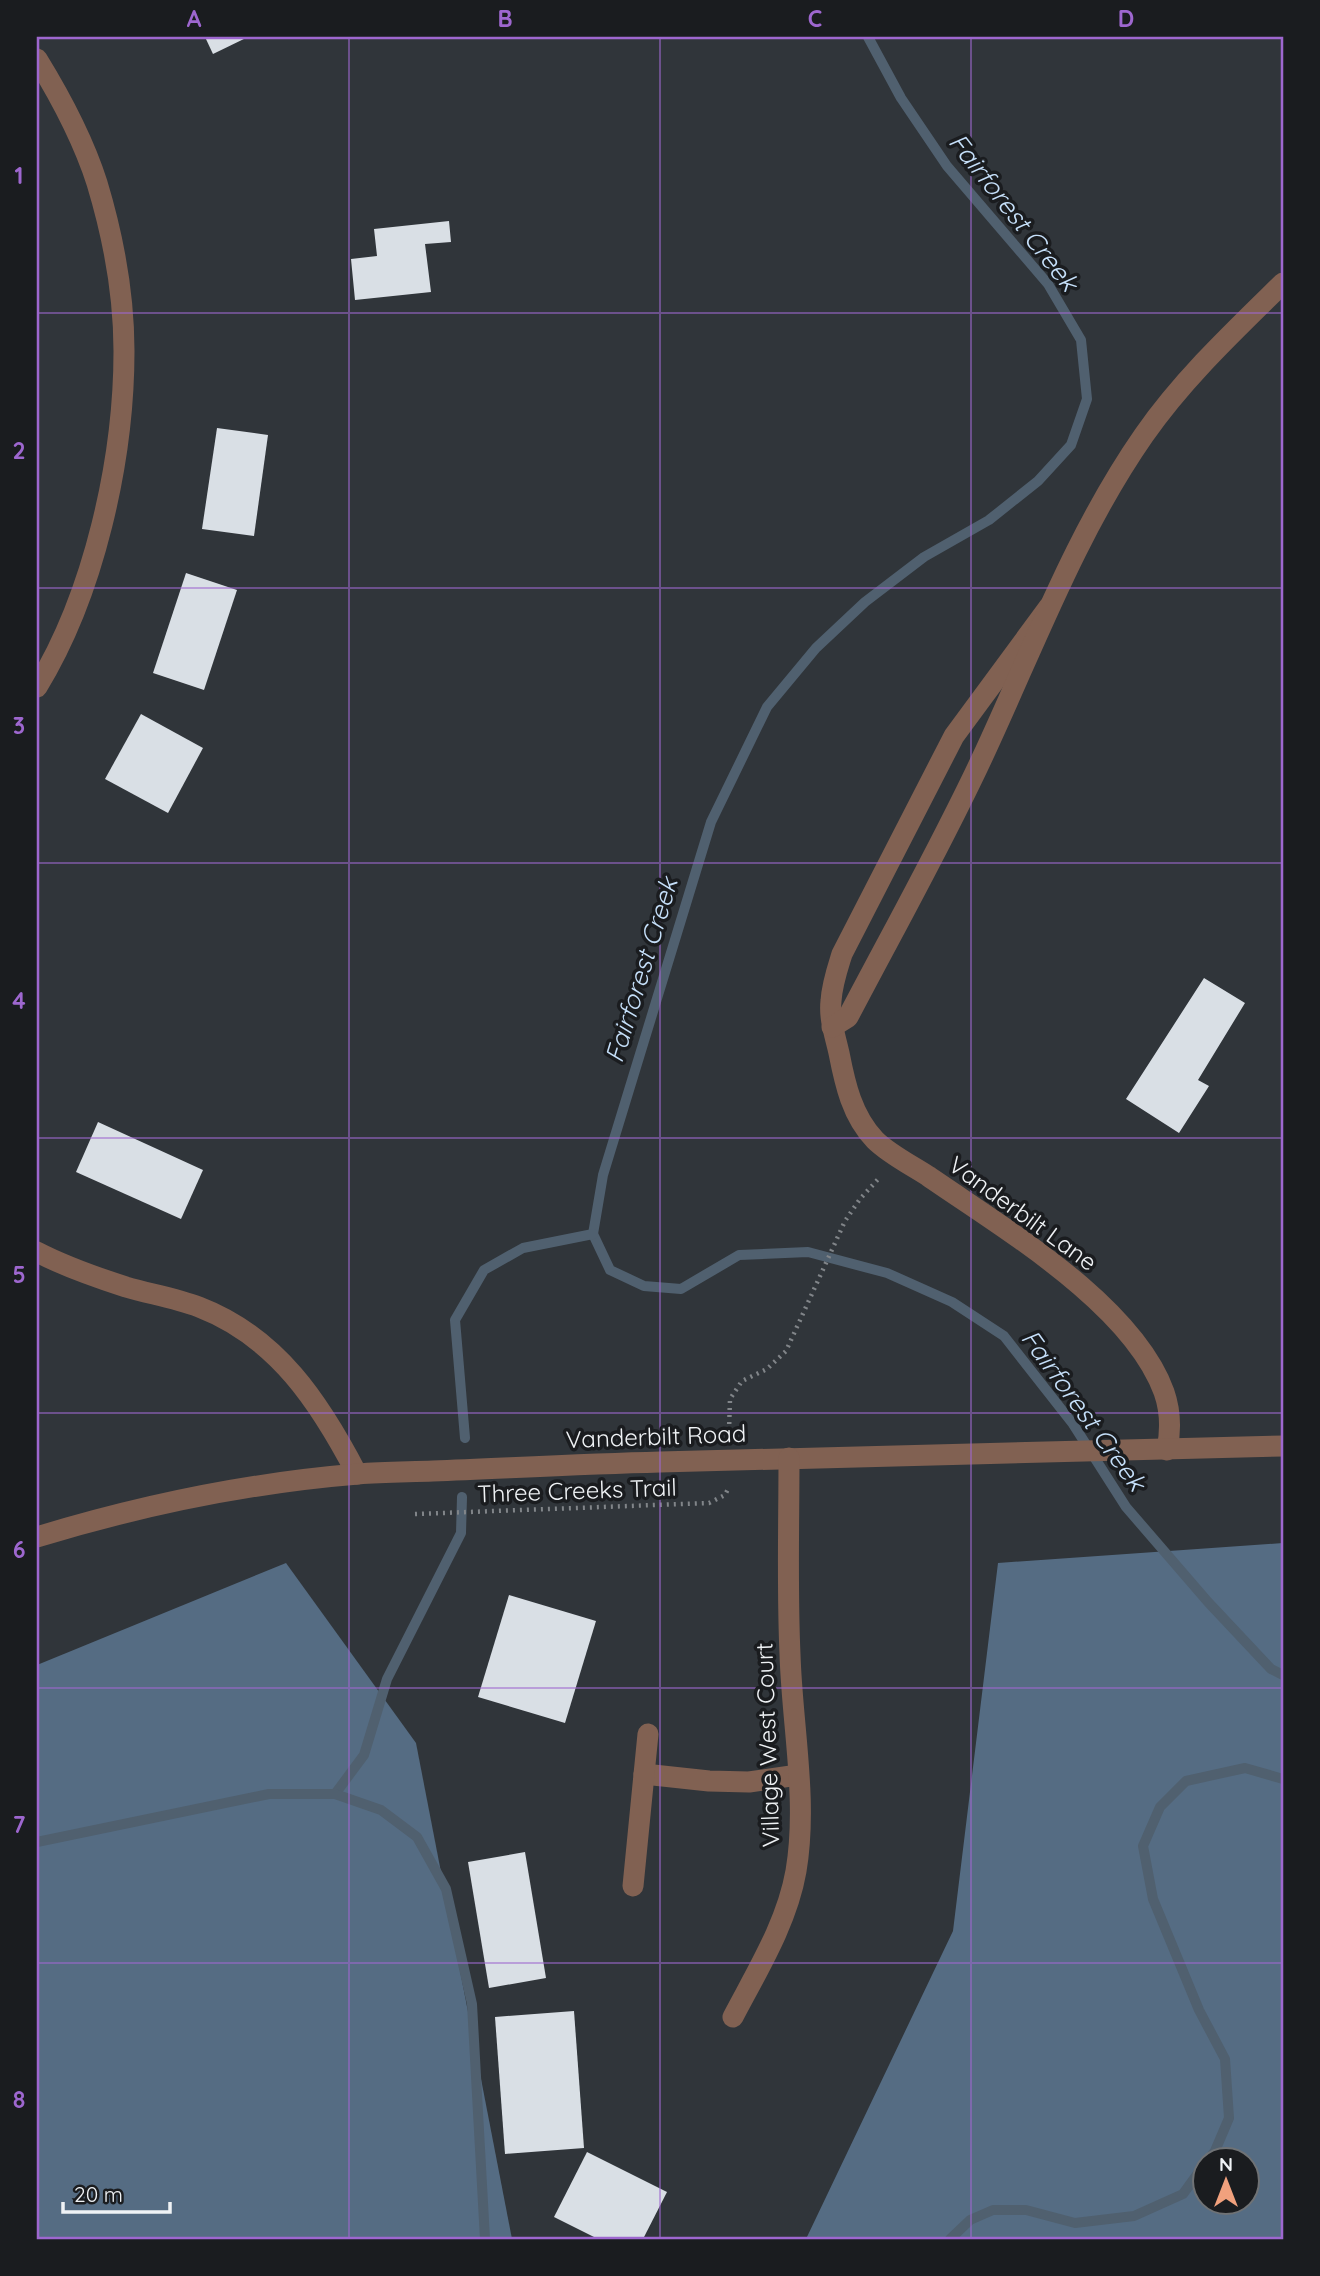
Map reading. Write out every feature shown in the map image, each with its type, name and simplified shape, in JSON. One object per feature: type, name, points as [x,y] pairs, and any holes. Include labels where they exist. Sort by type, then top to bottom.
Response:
[{"type":"street","points":[[37,59],[64,104],[97,183],[117,265],[124,351],[119,436],[104,518],[79,598],[37,687]]},
{"type":"street","name":"Vanderbilt Lane","points":[[832,1027],[848,1017],[976,771],[1049,607],[1110,487],[1145,434],[1193,375],[1283,283]]},
{"type":"street","name":"Vanderbilt Lane","points":[[1049,607],[947,748],[842,954],[830,1003],[832,1027],[844,1084],[854,1109],[876,1141],[1034,1251],[1105,1307],[1142,1352],[1158,1377],[1169,1413],[1170,1432],[1163,1450]]},
{"type":"street","points":[[37,1252],[68,1268],[199,1307],[240,1327],[277,1356],[310,1393],[356,1474]]},
{"type":"street","name":"Vanderbilt Road","points":[[37,1537],[100,1518],[181,1499],[356,1474],[789,1458],[1283,1446]]},
{"type":"street","name":"Village West Court","points":[[733,2017],[767,1953],[788,1902],[796,1872],[799,1842],[790,1654],[789,1458]]},
{"type":"street","points":[[633,1886],[648,1734]]},
{"type":"street","points":[[645,1774],[749,1782],[797,1775]]},
{"type":"path","points":[[729,1432],[730,1399],[742,1381],[767,1369],[786,1351],[845,1221],[860,1199],[899,1156]]},
{"type":"path","name":"Three Creeks Trail","points":[[415,1514],[709,1503],[725,1495],[731,1483]]},
{"type":"shaded area","points":[[1283,1543],[1283,2239],[806,2239],[953,1931],[998,1563]]},
{"type":"shaded area","points":[[286,1563],[416,1743],[512,2239],[37,2239],[37,1665]]},
{"type":"building","points":[[205,37],[248,37],[213,54]]},
{"type":"building","points":[[449,221],[451,242],[425,244],[431,292],[355,300],[351,259],[377,256],[374,229]]},
{"type":"building","points":[[217,428],[268,435],[254,536],[202,529]]},
{"type":"building","points":[[186,573],[237,590],[204,690],[153,673]]},
{"type":"building","points":[[141,714],[203,748],[168,813],[105,779]]},
{"type":"building","points":[[1204,978],[1245,1003],[1198,1080],[1209,1086],[1179,1133],[1126,1099]]},
{"type":"building","points":[[98,1122],[203,1170],[181,1219],[76,1172]]},
{"type":"building","points":[[509,1595],[596,1621],[565,1723],[478,1697]]},
{"type":"building","points":[[525,1852],[546,1978],[489,1988],[468,1862]]},
{"type":"building","points":[[574,2011],[584,2148],[505,2154],[495,2017]]},
{"type":"building","points":[[587,2152],[667,2192],[643,2239],[598,2239],[554,2217]]},
{"type":"waterway","name":"Fairforest Creek","points":[[868,37],[901,98],[947,166],[1048,284],[1081,340],[1087,399],[1071,445],[1038,481],[989,520],[924,557],[865,602],[816,648],[767,707],[711,822],[603,1175],[593,1234],[610,1270],[644,1286],[681,1289],[739,1255],[808,1252],[887,1273],[952,1302],[1004,1336],[1073,1424],[1126,1507],[1208,1602],[1271,1669],[1283,1675]]},
{"type":"waterway","points":[[465,1438],[455,1320],[484,1270],[523,1248],[593,1234]]},
{"type":"waterway","points":[[335,1794],[364,1755],[387,1679],[461,1533],[462,1497]]},
{"type":"waterway","points":[[1217,2146],[1229,2118],[1225,2059],[1199,2010],[1153,1899],[1143,1846],[1160,1807],[1186,1781],[1245,1768],[1283,1779]]},
{"type":"waterway","points":[[37,1842],[269,1794],[335,1794],[381,1810],[417,1837],[446,1889],[472,2004],[485,2239]]},
{"type":"waterway","points":[[950,2239],[970,2220],[993,2210],[1026,2210],[1075,2223],[1134,2216],[1183,2194],[1190,2184]]}]
